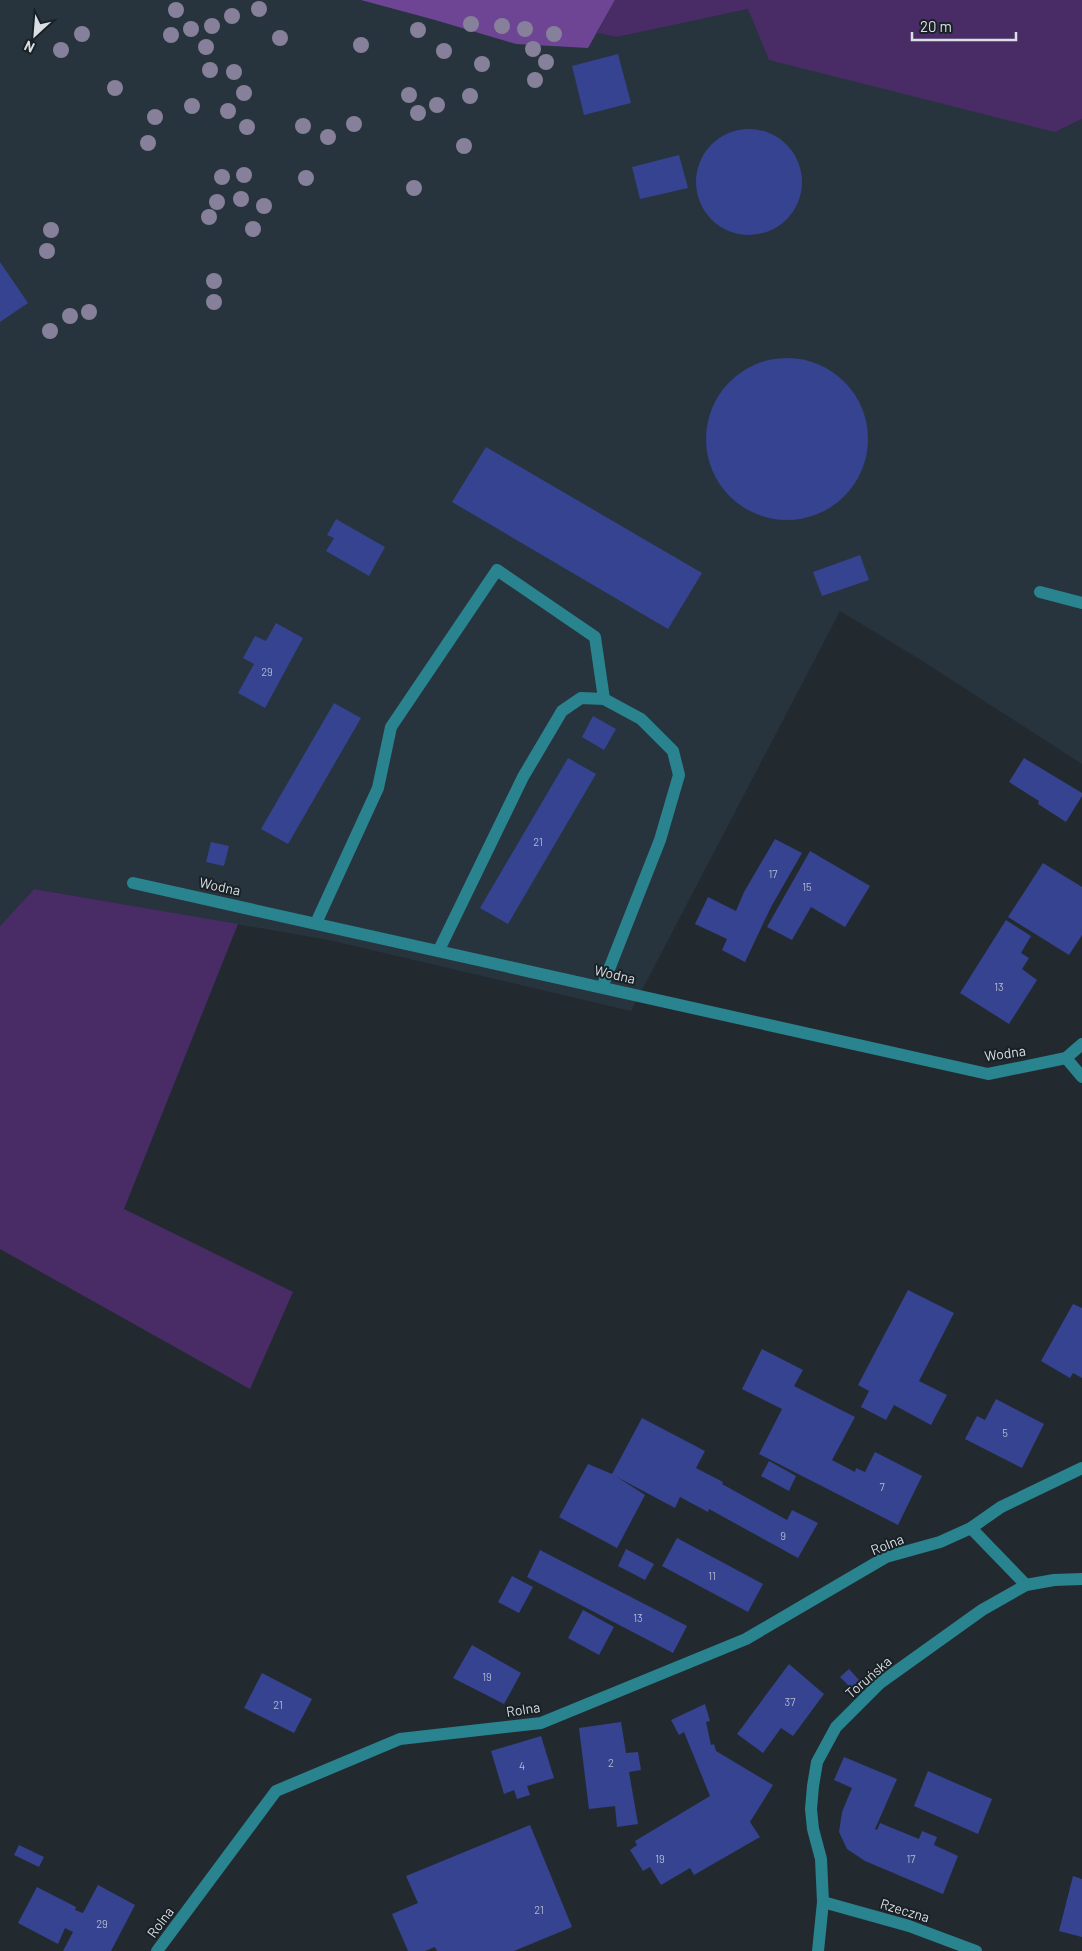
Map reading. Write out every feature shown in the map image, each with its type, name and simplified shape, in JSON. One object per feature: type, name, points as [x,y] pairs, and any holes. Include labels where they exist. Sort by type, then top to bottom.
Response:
[{"type":"street","points":[[316,923],[378,788],[391,727],[497,570],[595,637],[604,699]]},
{"type":"street","points":[[1040,592],[1082,603]]},
{"type":"street","points":[[439,950],[523,777],[562,711],[581,698],[604,699],[641,719],[673,751],[679,775],[660,840],[602,987]]},
{"type":"street","name":"Wodna","points":[[133,883],[988,1074],[1066,1058]]},
{"type":"street","points":[[1082,1044],[1066,1058],[1082,1077]]},
{"type":"street","name":"Rolna","points":[[157,1951],[276,1791],[400,1739],[542,1723],[746,1639],[886,1557],[940,1542],[971,1528],[1001,1507],[1082,1468]]},
{"type":"street","points":[[971,1528],[1026,1585]]},
{"type":"street","name":"Toruńska","points":[[818,1951],[823,1902],[821,1859],[813,1829],[811,1801],[817,1762],[836,1727],[880,1683],[982,1610],[1026,1585],[1054,1580],[1082,1579]]},
{"type":"street","name":"Rzeczna","points":[[823,1902],[909,1926],[976,1951]]},
{"type":"shaded area","points":[[0,0],[438,0],[617,37],[748,9],[1055,132],[1082,119],[1082,764],[921,660],[840,611],[631,1011],[329,940],[34,889],[0,926]]},
{"type":"shaded area","points":[[361,0],[615,0],[588,48],[516,44]]},
{"type":"shaded area","points":[[615,0],[1082,0],[1082,119],[1055,132],[769,60],[748,9],[617,37],[597,33]]},
{"type":"shaded area","points":[[34,889],[238,924],[124,1209],[293,1292],[250,1389],[0,1249],[0,926]]},
{"type":"building","points":[[618,54],[631,103],[584,115],[572,66]]},
{"type":"building","points":[[749,129],[769,133],[786,145],[798,162],[802,182],[798,202],[786,219],[769,231],[749,235],[729,231],[712,219],[700,202],[696,182],[700,162],[712,145],[729,133]]},
{"type":"building","points":[[679,155],[688,188],[640,199],[632,167]]},
{"type":"building","points":[[0,262],[28,303],[0,322]]},
{"type":"building","points":[[779,358],[795,358],[818,364],[838,376],[850,388],[862,408],[868,431],[868,447],[862,470],[850,490],[838,502],[818,514],[795,520],[779,520],[756,514],[736,502],[724,490],[712,470],[706,447],[706,431],[712,408],[724,388],[736,376],[756,364]]},
{"type":"building","points":[[486,447],[702,573],[668,629],[452,502]]},
{"type":"building","points":[[336,519],[385,547],[369,576],[326,551],[334,538],[327,535]]},
{"type":"building","points":[[860,555],[869,580],[822,596],[813,572]]},
{"type":"building","points":[[276,623],[303,638],[265,708],[238,693],[254,664],[243,658],[255,636],[266,641]]},
{"type":"building","points":[[334,703],[361,718],[288,844],[261,829]]},
{"type":"building","points":[[593,716],[616,729],[604,750],[582,737]]},
{"type":"building","points":[[568,758],[596,774],[508,924],[480,908]]},
{"type":"building","points":[[1024,758],[1082,793],[1066,822],[1038,804],[1039,801],[1009,782]]},
{"type":"building","points":[[775,839],[802,853],[771,907],[745,962],[722,950],[727,939],[695,924],[708,897],[736,911],[744,892]]},
{"type":"building","points":[[211,842],[229,846],[224,866],[206,862]]},
{"type":"building","points":[[810,851],[870,886],[845,927],[811,907],[792,940],[767,927]]},
{"type":"building","points":[[1043,863],[1082,887],[1082,935],[1069,955],[1008,917]]},
{"type":"building","points":[[1006,920],[1031,936],[1021,953],[1029,958],[1022,969],[1037,980],[1009,1024],[960,993]]},
{"type":"building","points":[[908,1290],[954,1313],[919,1381],[947,1395],[931,1425],[894,1405],[886,1420],[861,1407],[869,1391],[858,1385]]},
{"type":"building","points":[[1073,1304],[1082,1308],[1082,1378],[1073,1373],[1070,1378],[1041,1361]]},
{"type":"building","points":[[762,1349],[803,1370],[794,1386],[855,1417],[832,1460],[855,1472],[856,1468],[865,1472],[875,1452],[922,1476],[898,1525],[759,1454],[782,1409],[742,1389]]},
{"type":"building","points":[[996,1399],[1044,1424],[1022,1468],[965,1439],[977,1416],[985,1420]]},
{"type":"building","points":[[642,1418],[705,1451],[696,1468],[723,1482],[722,1484],[787,1520],[792,1510],[818,1523],[798,1558],[709,1509],[708,1512],[680,1497],[675,1508],[617,1477],[645,1495],[617,1548],[559,1517],[588,1464],[612,1474]]},
{"type":"building","points":[[769,1461],[796,1476],[789,1491],[761,1476]]},
{"type":"building","points":[[677,1538],[763,1584],[748,1612],[662,1566]]},
{"type":"building","points":[[626,1549],[654,1564],[645,1580],[618,1566]]},
{"type":"building","points":[[540,1550],[687,1626],[673,1653],[527,1577]]},
{"type":"building","points":[[512,1576],[533,1587],[519,1613],[498,1602]]},
{"type":"building","points":[[583,1610],[614,1627],[599,1655],[568,1638]]},
{"type":"building","points":[[472,1645],[521,1673],[504,1704],[453,1678]]},
{"type":"building","points":[[789,1664],[824,1694],[793,1736],[781,1728],[763,1753],[737,1734]]},
{"type":"building","points":[[849,1669],[860,1681],[852,1689],[840,1677]]},
{"type":"building","points":[[262,1673],[312,1699],[294,1733],[244,1708]]},
{"type":"building","points":[[705,1704],[710,1721],[706,1722],[711,1745],[714,1744],[716,1751],[773,1785],[750,1822],[760,1837],[694,1875],[690,1868],[661,1885],[650,1867],[643,1871],[630,1850],[637,1845],[635,1841],[710,1796],[684,1732],[679,1735],[671,1720]]},
{"type":"building","points":[[621,1722],[626,1753],[638,1752],[641,1770],[629,1772],[638,1824],[617,1827],[615,1806],[589,1809],[579,1728]]},
{"type":"building","points":[[541,1736],[554,1778],[527,1786],[530,1795],[517,1799],[514,1790],[504,1794],[491,1751]]},
{"type":"building","points":[[844,1757],[897,1779],[875,1829],[877,1830],[880,1823],[919,1839],[922,1831],[937,1837],[934,1845],[958,1856],[943,1894],[865,1861],[847,1849],[839,1832],[842,1812],[852,1788],[834,1780]]},
{"type":"building","points":[[928,1771],[992,1799],[978,1834],[914,1806]]},
{"type":"building","points":[[530,1825],[572,1927],[514,1951],[437,1951],[435,1947],[425,1951],[408,1951],[392,1914],[418,1903],[406,1876]]},
{"type":"building","points":[[19,1845],[44,1857],[39,1867],[14,1855]]},
{"type":"building","points":[[1073,1876],[1082,1879],[1082,1937],[1059,1931]]},
{"type":"building","points":[[98,1885],[135,1905],[111,1951],[63,1951],[73,1932],[65,1928],[58,1944],[18,1923],[37,1887],[76,1907],[75,1910],[83,1913]]}]
